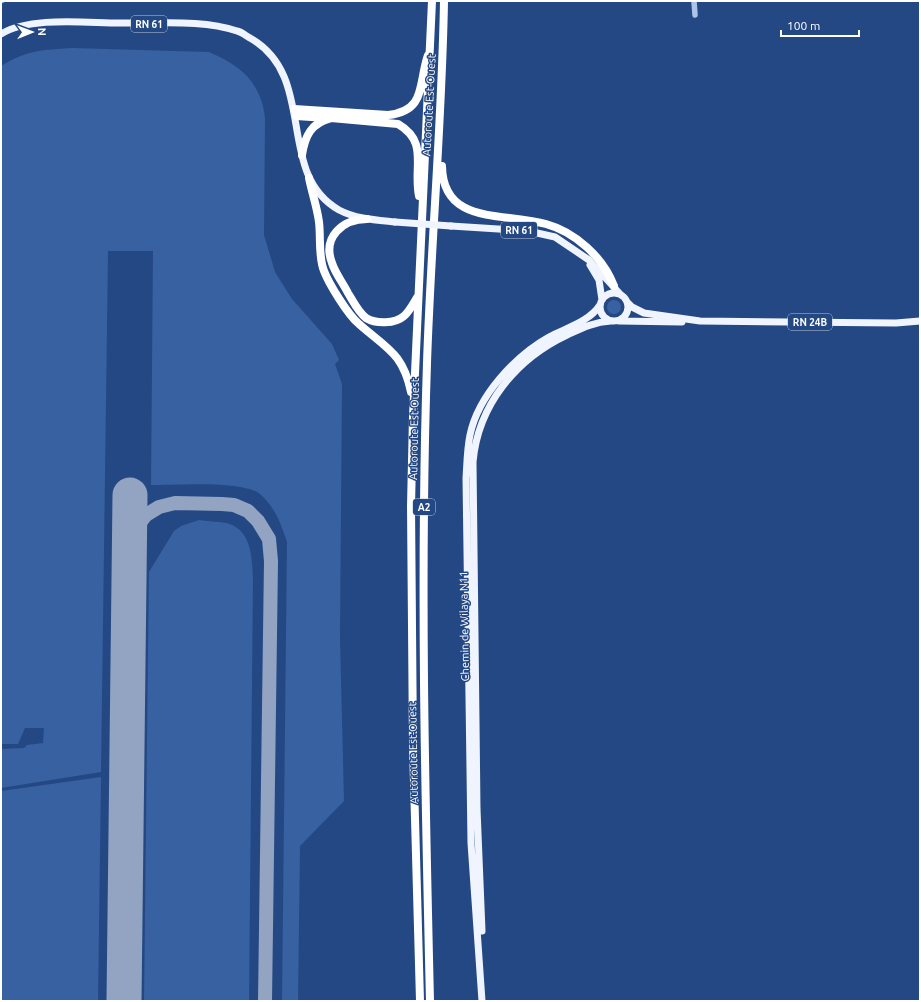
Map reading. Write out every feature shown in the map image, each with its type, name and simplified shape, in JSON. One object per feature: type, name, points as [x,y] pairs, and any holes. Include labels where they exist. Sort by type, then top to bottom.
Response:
[{"type":"highway","name":"Autoroute Est-Ouest","points":[[420,1001],[412,655],[411,506],[418,295],[432,1]]},
{"type":"highway","name":"Autoroute Est-Ouest","points":[[430,1001],[423,655],[424,453],[431,273],[441,112],[444,1]]},
{"type":"highway","points":[[295,113],[388,115],[406,110],[415,103],[418,98],[425,62],[431,45]]},
{"type":"highway","points":[[441,112],[442,174],[445,188],[453,200],[465,209],[479,214],[546,224],[562,230],[586,247],[599,260],[611,277],[614,286]]},
{"type":"highway","points":[[295,113],[331,118],[389,122],[398,124],[412,134],[418,149],[417,184],[422,210]]},
{"type":"highway","points":[[302,155],[304,143],[309,131],[319,122],[331,118]]},
{"type":"highway","points":[[309,178],[319,222],[320,249],[324,271],[344,305],[357,323],[389,348],[402,364],[407,374],[412,394],[413,417]]},
{"type":"highway","points":[[367,219],[356,219],[344,224],[336,232],[330,245],[332,263],[358,308],[366,318],[383,322],[395,321],[405,316],[418,295]]},
{"type":"main road","name":"RN 61","points":[[1,34],[7,30],[43,22],[203,24],[238,31],[260,44],[275,59],[286,79],[295,113],[302,155],[309,178],[318,193],[332,205],[340,210],[367,219],[542,233],[561,240],[581,253],[596,266],[621,295]]},
{"type":"main road","name":"RN 61","points":[[581,253],[599,280],[601,303]]},
{"type":"main road","points":[[482,1001],[473,880],[470,774],[466,478],[468,450],[474,422],[492,390],[518,359],[542,341],[593,314],[601,303],[612,293],[621,295],[632,307],[644,313],[700,321]]},
{"type":"main road","points":[[619,321],[623,319],[628,311],[627,302]]},
{"type":"main road","points":[[601,303],[603,317],[611,321],[700,321]]},
{"type":"main road","name":"Chemin de Wilaya N11","points":[[487,1001],[481,926],[477,809],[474,453],[481,424],[491,405],[503,385],[522,364],[554,341],[589,325],[611,321]]},
{"type":"main road","name":"RN 24B","points":[[700,321],[896,323],[920,321]]},
{"type":"street","points":[[694,1],[695,15]]},
{"type":"shaded area","points":[[72,48],[209,52],[230,63],[247,76],[259,94],[263,105],[265,118],[264,235],[275,272],[292,299],[332,344],[339,360],[335,364],[342,384],[340,638],[344,801],[300,846],[298,1001],[282,1001],[287,542],[280,522],[270,504],[260,494],[251,490],[239,487],[208,484],[151,485],[153,251],[108,251],[101,772],[1,788],[1,749],[24,748],[27,745],[43,743],[44,728],[25,728],[18,744],[1,744],[1,66],[27,54],[52,49]]},
{"type":"shaded area","points":[[614,300],[619,302],[621,307],[619,312],[614,314],[609,312],[607,307],[609,302]]},
{"type":"shaded area","points":[[199,520],[226,523],[237,528],[243,533],[247,540],[252,564],[249,1001],[144,1001],[149,572],[174,531],[181,526]]},
{"type":"shaded area","points":[[101,777],[98,1001],[1,1001],[1,791]]},
{"type":"waterway","points":[[1,3],[5,1]]},
{"type":"taxiway","points":[[130,549],[133,534],[146,515],[159,507],[175,503],[234,505],[248,511],[258,521],[269,539],[271,561],[265,1001]]},
{"type":"runway","points":[[124,1001],[130,495]]}]
